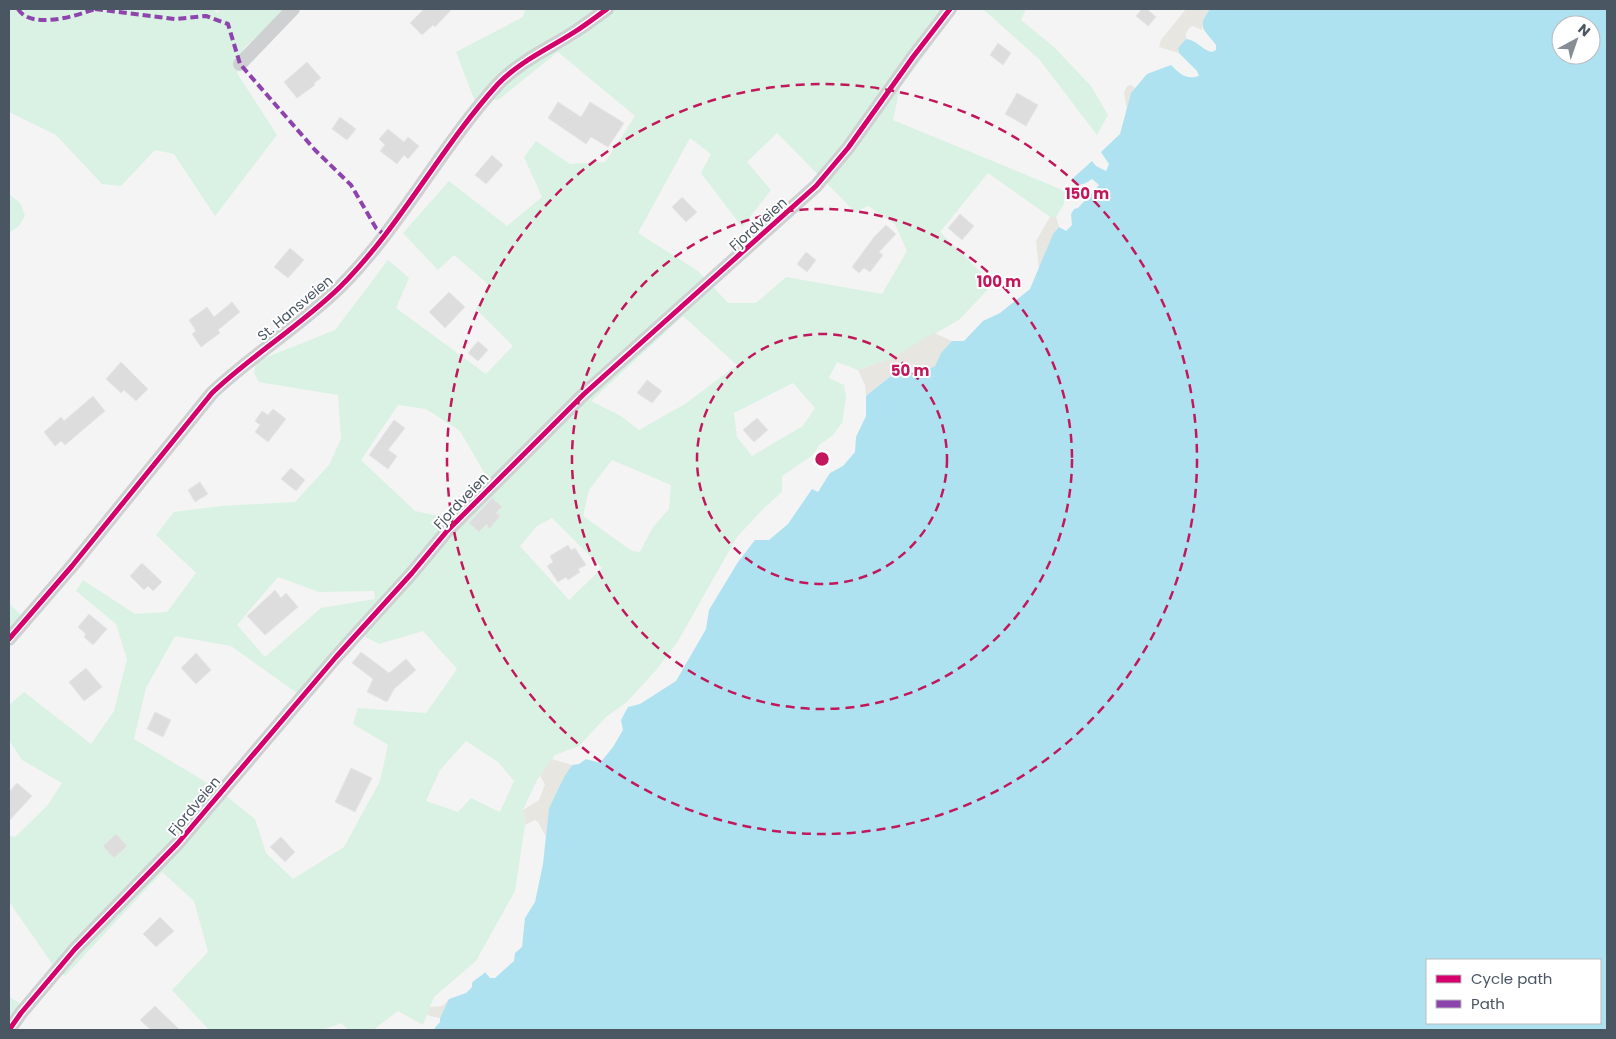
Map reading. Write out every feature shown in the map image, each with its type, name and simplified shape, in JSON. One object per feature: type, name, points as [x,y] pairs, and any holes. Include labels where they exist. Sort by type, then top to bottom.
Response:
[{"type":"street","points":[[240,64],[292,9]]},
{"type":"street","name":"St. Hansveien","points":[[9,639],[72,566],[212,393],[236,370],[340,287],[363,262],[411,201],[438,160],[499,84],[522,64],[578,30],[607,9]]},
{"type":"street","name":"Fjordveien","points":[[9,1030],[75,949],[178,843],[336,657],[412,573],[446,531],[584,394],[816,186],[848,148],[950,9]]},
{"type":"green space","points":[[9,9],[214,9],[217,13],[220,9],[287,9],[244,48],[237,73],[277,135],[215,216],[174,154],[155,150],[121,186],[102,184],[56,135],[9,112]]},
{"type":"green space","points":[[525,9],[958,9],[900,88],[893,120],[1065,191],[1064,204],[1056,217],[1050,217],[988,173],[940,232],[993,284],[959,320],[890,359],[858,370],[837,362],[829,378],[844,385],[846,398],[842,423],[832,436],[819,445],[813,455],[782,476],[782,492],[737,537],[678,641],[657,669],[627,702],[606,717],[579,746],[555,755],[537,780],[523,810],[525,825],[515,891],[476,961],[434,997],[423,1025],[398,1011],[373,1030],[348,1030],[342,1023],[322,1030],[209,1030],[172,990],[208,952],[194,901],[162,872],[65,976],[53,965],[9,903],[9,835],[15,837],[47,806],[62,783],[22,760],[9,740],[9,705],[24,692],[91,744],[114,711],[127,659],[116,624],[76,591],[83,580],[135,614],[167,612],[196,573],[156,535],[174,512],[221,506],[295,502],[329,465],[341,439],[338,395],[259,382],[254,373],[257,361],[335,330],[388,260],[409,278],[396,308],[486,374],[513,346],[476,309],[489,285],[454,255],[438,270],[403,233],[449,181],[507,226],[542,197],[524,157],[536,141],[570,164],[605,162],[635,116],[558,52],[498,100],[474,99],[456,52],[523,17]],"holes":[[[777,133],[855,212],[868,206],[895,224],[907,251],[882,294],[786,277],[756,303],[728,303],[698,271],[638,233],[690,138],[711,154],[701,173],[742,227],[771,190],[747,162]],[[683,316],[737,365],[685,404],[639,430],[621,416],[591,401]],[[793,383],[815,408],[803,426],[752,456],[737,437],[734,413]],[[398,405],[426,409],[460,431],[485,474],[448,518],[415,511],[361,460]],[[612,460],[671,485],[669,509],[653,527],[640,552],[632,551],[583,516],[589,490]],[[552,518],[602,568],[569,600],[520,546],[537,526]],[[278,577],[319,592],[374,591],[375,599],[321,608],[265,657],[237,625]],[[353,631],[379,644],[423,631],[457,669],[426,713],[358,708],[353,724],[388,745],[380,781],[344,847],[293,879],[266,853],[255,819],[216,788],[134,739],[146,688],[175,636],[231,646],[297,693]],[[466,741],[498,762],[514,781],[500,812],[471,798],[458,812],[426,801],[440,770]]]},
{"type":"green space","points":[[983,9],[1026,9],[1021,20],[1054,47],[1091,86],[1108,115],[1097,135],[1039,59]]},
{"type":"green space","points":[[9,194],[21,204],[25,216],[19,226],[9,233]]},
{"type":"green space","points":[[9,603],[24,618],[9,635]]},
{"type":"green space","points":[[9,997],[23,1005],[9,1030]]},
{"type":"sand","points":[[1186,9],[1210,9],[1204,18],[1202,30],[1193,26],[1189,28],[1186,33],[1186,39],[1178,48],[1179,53],[1159,47],[1161,40]]},
{"type":"sand","points":[[1131,85],[1135,88],[1131,93],[1127,110],[1124,93],[1127,86]]},
{"type":"sand","points":[[1050,217],[1056,217],[1059,227],[1053,234],[1039,269],[1036,241]]},
{"type":"sand","points":[[934,333],[952,341],[941,353],[935,366],[927,370],[891,376],[866,396],[865,385],[858,370],[890,359]]},
{"type":"sand","points":[[552,759],[572,765],[549,808],[546,837],[535,820],[525,825],[523,810],[539,800],[545,784],[540,776]]},
{"type":"sand","points":[[449,999],[440,1018],[427,1014],[430,1007],[442,1006]]},
{"type":"water","points":[[1210,9],[1607,9],[1607,1030],[433,1030],[440,1022],[449,999],[466,993],[472,987],[472,983],[485,972],[490,978],[495,978],[514,961],[515,953],[522,947],[525,918],[535,902],[543,864],[549,808],[572,765],[579,764],[586,759],[600,763],[613,747],[623,730],[621,720],[628,707],[640,704],[676,681],[706,629],[709,610],[738,562],[755,540],[769,540],[788,524],[812,489],[818,492],[830,473],[843,466],[855,452],[856,437],[866,416],[866,396],[891,376],[927,370],[935,366],[941,353],[952,341],[964,341],[983,321],[1000,313],[1030,289],[1053,234],[1059,227],[1066,231],[1072,225],[1071,214],[1074,209],[1078,208],[1099,185],[1092,179],[1082,184],[1077,184],[1071,180],[1092,161],[1096,166],[1106,171],[1109,164],[1101,152],[1120,134],[1131,93],[1147,74],[1171,65],[1184,75],[1190,77],[1199,76],[1197,71],[1179,53],[1178,48],[1186,39],[1193,41],[1208,51],[1216,50],[1216,45],[1205,32],[1203,20]]},
{"type":"building","points":[[424,9],[452,9],[435,27],[433,25],[422,35],[410,23]]},
{"type":"building","points":[[1142,9],[1147,9],[1156,17],[1148,26],[1136,16]]},
{"type":"building","points":[[998,43],[1011,53],[1003,65],[990,55]]},
{"type":"building","points":[[307,62],[321,78],[314,83],[315,85],[297,98],[284,82]]},
{"type":"building","points":[[1017,93],[1038,105],[1026,126],[1005,114]]},
{"type":"building","points":[[558,102],[581,117],[590,102],[624,123],[608,147],[591,137],[586,144],[548,118]]},
{"type":"building","points":[[340,117],[356,129],[347,140],[332,129]]},
{"type":"building","points":[[388,129],[404,142],[408,137],[419,146],[408,159],[404,155],[397,164],[380,151],[385,145],[379,139]]},
{"type":"building","points":[[492,155],[503,165],[486,184],[475,175]]},
{"type":"building","points":[[682,197],[697,212],[686,222],[672,207]]},
{"type":"building","points":[[960,214],[974,226],[962,240],[948,228]]},
{"type":"building","points":[[886,225],[896,234],[879,252],[883,255],[870,272],[864,268],[859,273],[852,267],[874,237]]},
{"type":"building","points":[[290,248],[304,260],[288,278],[274,267]]},
{"type":"building","points":[[806,252],[816,260],[807,272],[797,264]]},
{"type":"building","points":[[449,292],[465,307],[445,328],[429,312]]},
{"type":"building","points":[[232,302],[240,312],[218,330],[220,333],[201,347],[192,334],[196,331],[189,320],[207,307],[214,317]]},
{"type":"building","points":[[478,341],[488,350],[478,361],[468,353]]},
{"type":"building","points":[[121,362],[148,389],[136,401],[124,390],[121,393],[106,379]]},
{"type":"building","points":[[647,380],[662,391],[652,403],[637,393]]},
{"type":"building","points":[[93,396],[105,411],[65,445],[61,441],[55,446],[44,432],[61,417],[64,421]]},
{"type":"building","points":[[273,409],[286,419],[268,442],[255,432],[260,425],[255,421],[262,411],[268,415]]},
{"type":"building","points":[[757,418],[768,430],[754,442],[743,430]]},
{"type":"building","points":[[394,420],[405,428],[388,450],[397,456],[388,469],[369,455]]},
{"type":"building","points":[[291,468],[305,480],[296,491],[281,479]]},
{"type":"building","points":[[200,482],[208,494],[195,502],[188,490]]},
{"type":"building","points":[[492,498],[502,507],[496,513],[500,516],[489,529],[487,524],[479,532],[469,523]]},
{"type":"building","points":[[568,545],[571,550],[575,548],[586,565],[578,569],[580,572],[568,580],[566,577],[558,582],[547,566],[553,562],[550,556]]},
{"type":"building","points":[[142,563],[162,582],[153,591],[148,586],[144,590],[130,576]]},
{"type":"building","points":[[275,590],[281,598],[286,593],[298,607],[265,635],[247,616]]},
{"type":"building","points":[[89,614],[107,629],[93,645],[84,637],[86,634],[78,627]]},
{"type":"building","points":[[361,652],[389,673],[406,659],[416,670],[394,689],[387,702],[367,692],[373,679],[352,663]]},
{"type":"building","points":[[196,653],[211,670],[196,684],[181,668]]},
{"type":"building","points":[[86,668],[102,687],[84,701],[69,682]]},
{"type":"building","points":[[155,712],[171,720],[163,737],[147,729]]},
{"type":"building","points":[[351,768],[372,778],[355,812],[335,802]]},
{"type":"building","points":[[17,783],[32,796],[9,821],[9,792]]},
{"type":"building","points":[[116,834],[127,846],[114,858],[103,846]]},
{"type":"building","points":[[281,837],[295,852],[285,862],[270,847]]},
{"type":"building","points":[[160,917],[174,931],[156,947],[143,934]]},
{"type":"building","points":[[155,1006],[180,1030],[151,1030],[140,1020]]},
{"type":"marked path","points":[[18,9],[24,15],[33,19],[43,20],[66,18],[95,9]]},
{"type":"marked path","points":[[95,9],[175,19],[206,16],[228,24],[240,64],[315,150],[351,185],[376,228],[385,235]]},
{"type":"cycle path","points":[[9,639],[72,566],[212,393],[325,301],[362,263],[402,213],[457,134],[498,84],[516,68],[576,31],[607,9]]},
{"type":"cycle path","points":[[9,1030],[75,949],[178,843],[336,657],[412,573],[447,531],[584,394],[816,186],[848,148],[950,9]]}]
